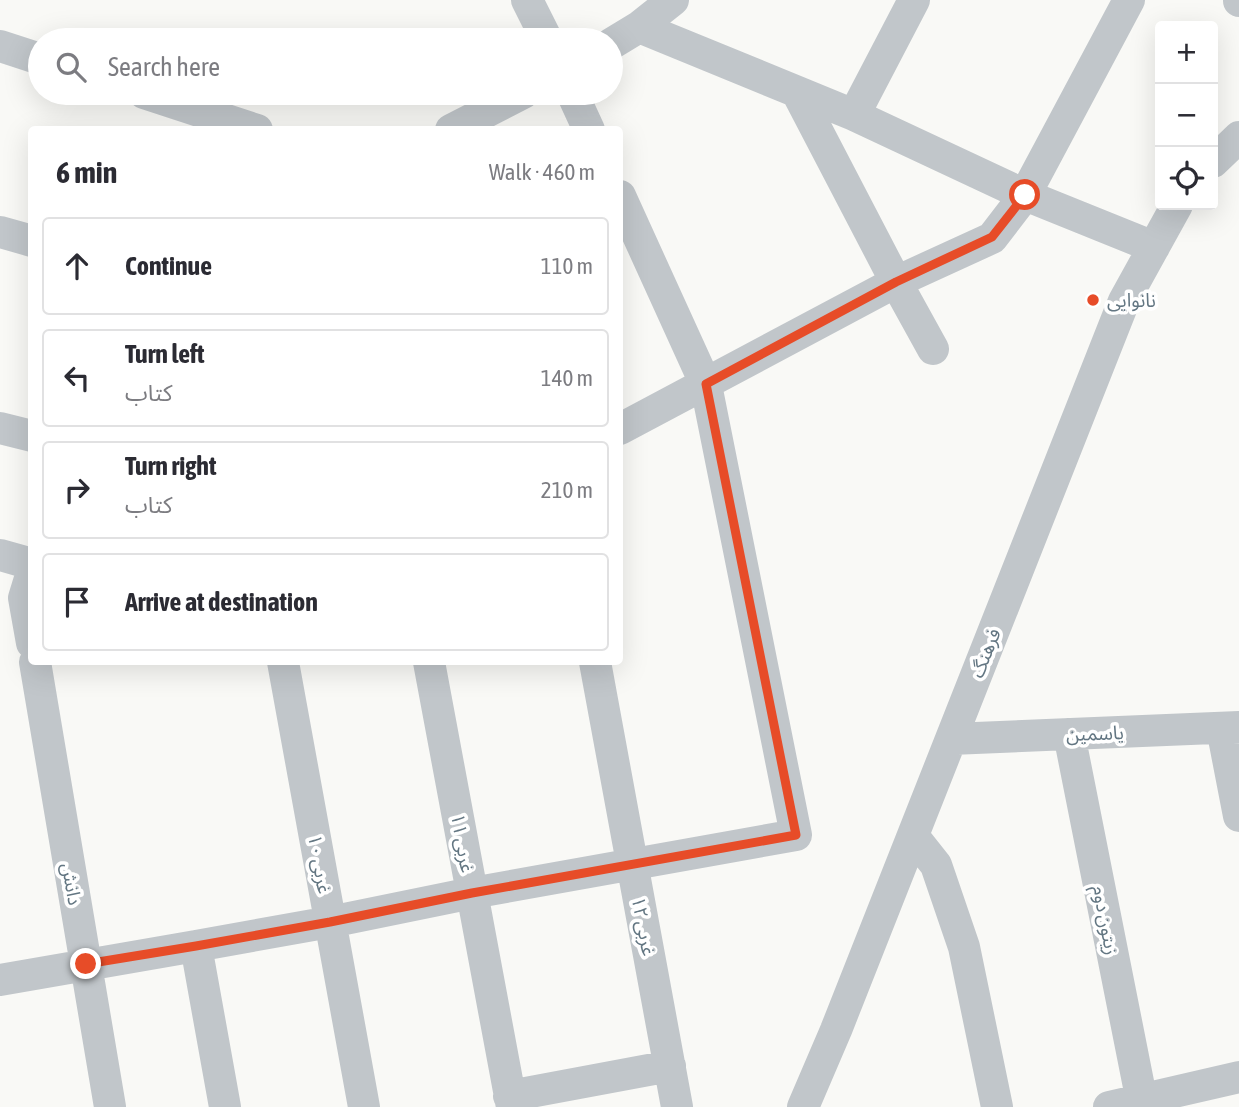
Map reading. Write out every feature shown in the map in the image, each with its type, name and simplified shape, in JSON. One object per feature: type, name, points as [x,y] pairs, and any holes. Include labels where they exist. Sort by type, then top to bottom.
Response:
[{"type":"street","points":[[527,0],[541,28]]},
{"type":"street","points":[[623,37],[673,0]]},
{"type":"street","points":[[854,115],[914,0]]},
{"type":"street","points":[[623,427],[896,282],[992,237],[1025,195],[1129,0]]},
{"type":"street","points":[[639,27],[854,115],[1025,195],[1154,247]]},
{"type":"street","points":[[0,46],[28,55]]},
{"type":"street","points":[[797,92],[933,349]]},
{"type":"street","points":[[181,105],[245,126]]},
{"type":"street","points":[[460,126],[500,105]]},
{"type":"street","points":[[578,105],[587,126]]},
{"type":"street","points":[[1218,157],[1239,137]]},
{"type":"street","points":[[0,979],[330,922],[472,893],[796,835],[706,384],[623,203]]},
{"type":"street","name":"فرهنگ","points":[[803,1107],[836,1030],[1124,301],[1174,210]]},
{"type":"street","points":[[0,232],[28,240]]},
{"type":"street","points":[[0,428],[28,435]]},
{"type":"street","points":[[0,555],[28,563]]},
{"type":"street","points":[[28,585],[24,598],[28,620]]},
{"type":"street","name":"دانش","points":[[36,665],[110,1107]]},
{"type":"street","name":"غربی ۱۰","points":[[284,665],[364,1107]]},
{"type":"street","name":"غربی ۱۱","points":[[430,665],[510,1102]]},
{"type":"street","name":"غربی ۱۲","points":[[596,665],[677,1107]]},
{"type":"street","points":[[1230,728],[1239,816]]},
{"type":"street","name":"یاسمین","points":[[951,739],[1230,728]]},
{"type":"street","name":"زیتون دوم","points":[[1069,734],[1142,1103]]},
{"type":"street","points":[[913,836],[936,865],[964,947],[997,1107]]},
{"type":"street","points":[[196,946],[225,1107]]},
{"type":"street","points":[[510,1102],[670,1066]]},
{"type":"street","points":[[1109,1107],[1142,1103],[1239,1077]]},
{"type":"place","name":"نانوایی","points":[[1093,300]]},
{"type":"route","points":[[86,964],[330,922],[472,893],[796,835],[706,384],[896,282],[992,237],[1025,195]]}]
